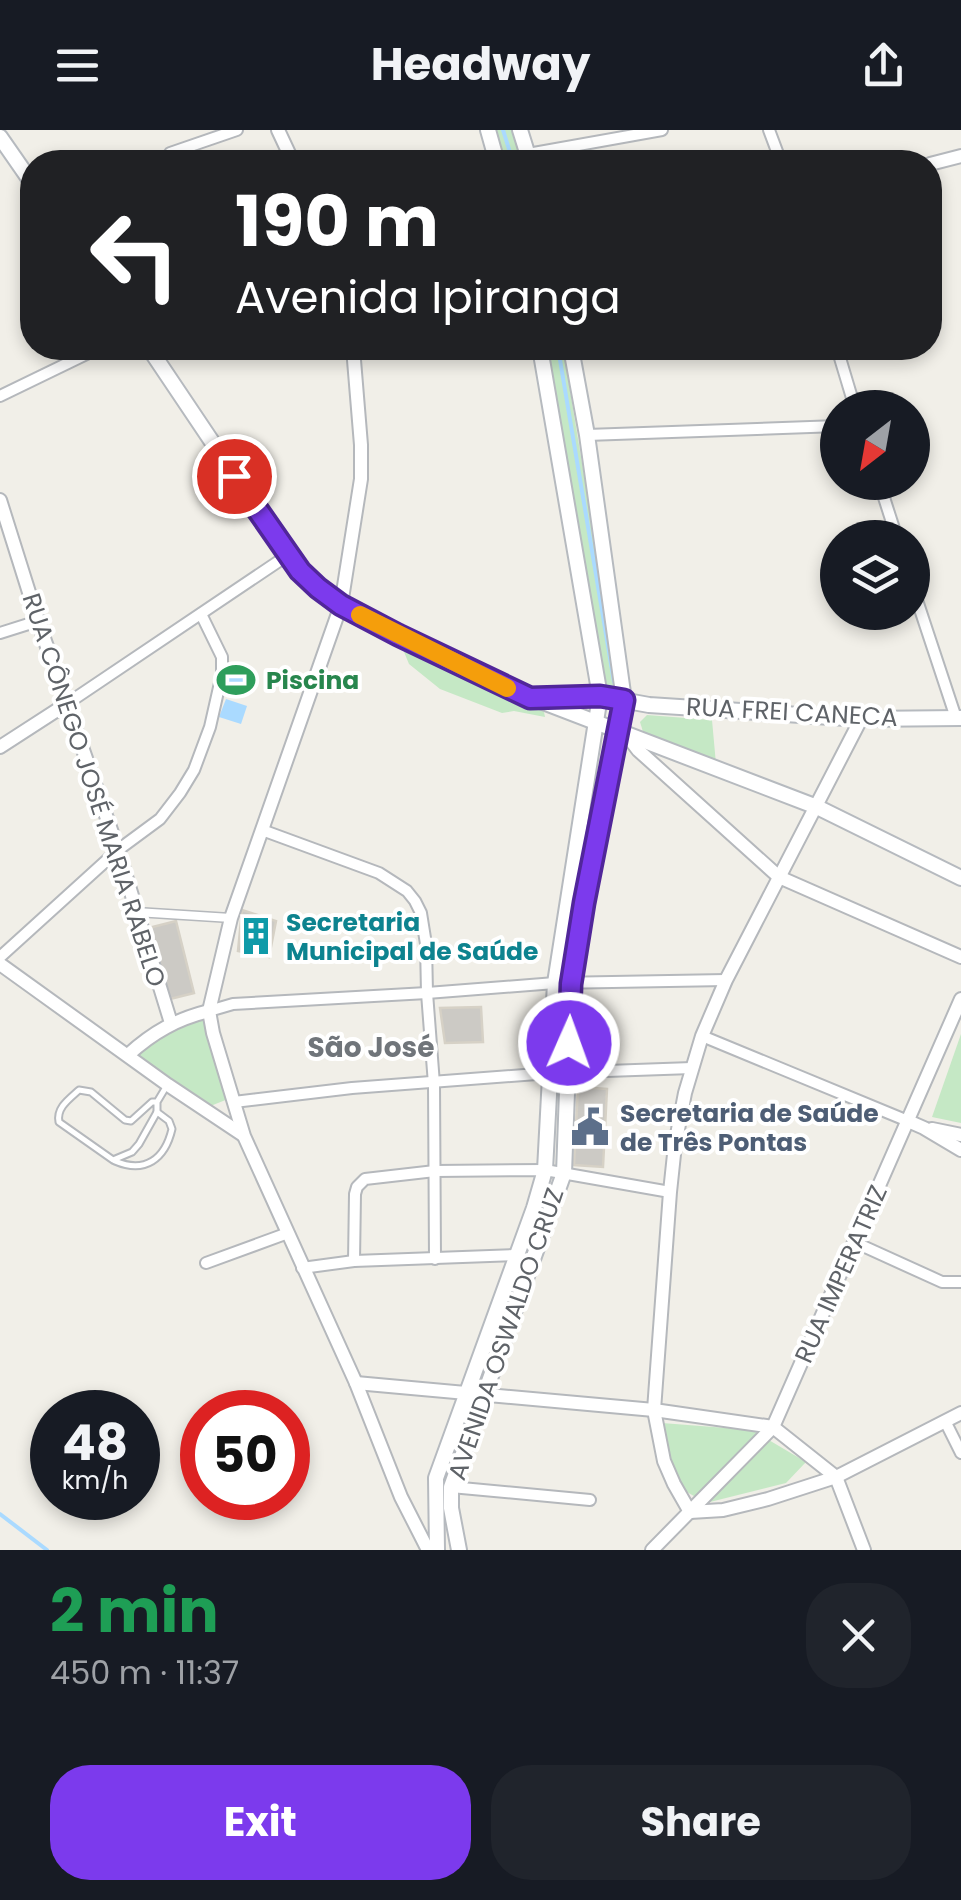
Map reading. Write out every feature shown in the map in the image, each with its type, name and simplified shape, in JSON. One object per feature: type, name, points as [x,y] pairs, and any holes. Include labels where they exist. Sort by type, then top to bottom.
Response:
[{"type":"main road","points":[[0,132],[20,164]]},
{"type":"main road","points":[[157,360],[288,556],[318,588],[341,605],[530,698],[621,731],[640,745],[817,806],[961,878]]},
{"type":"main road","name":"AVENIDA OSWALDO CRUZ","points":[[459,1550],[451,1488],[516,1255],[545,1170],[554,983],[600,696],[542,360]]},
{"type":"main road","name":"AVENIDA OSWALDO CRUZ","points":[[437,1550],[436,1478],[476,1393],[564,1173],[571,984],[621,731],[624,700],[587,435],[572,360]]},
{"type":"main road","name":"RUA FREI CANECA","points":[[530,698],[600,696],[649,706],[861,719],[959,718]]},
{"type":"street","points":[[179,150],[237,130]]},
{"type":"street","points":[[567,150],[662,130]]},
{"type":"street","points":[[0,396],[74,360]]},
{"type":"street","points":[[354,360],[361,478],[341,605],[230,918],[210,1011],[244,1136],[356,1383],[401,1497],[428,1550]]},
{"type":"street","points":[[841,360],[850,390]]},
{"type":"street","points":[[587,435],[820,427]]},
{"type":"street","name":"RUA CÔNEGO JOSÉ MARIA RABELO","points":[[0,500],[118,850],[171,1023]]},
{"type":"street","points":[[0,747],[288,556]]},
{"type":"street","points":[[201,614],[222,657],[222,674],[210,727],[194,770],[160,819],[118,850],[0,960],[168,1085],[244,1136]]},
{"type":"street","points":[[0,633],[38,621]]},
{"type":"street","points":[[928,630],[959,718]]},
{"type":"street","points":[[690,1512],[664,1461],[654,1410],[674,1145],[702,1036],[726,980],[861,719]]},
{"type":"street","points":[[640,745],[779,876],[961,957]]},
{"type":"street","points":[[262,830],[379,873],[415,901],[420,913],[426,944],[434,1084],[435,1259]]},
{"type":"street","points":[[136,912],[230,918]]},
{"type":"street","points":[[128,1055],[171,1023],[233,1004],[554,983],[726,980]]},
{"type":"street","name":"RUA IMPERATRIZ","points":[[774,1427],[961,999]]},
{"type":"street","points":[[702,1036],[924,1128],[961,1150]]},
{"type":"street","points":[[208,1112],[234,1102],[352,1088],[550,1073],[692,1068]]},
{"type":"street","points":[[924,1128],[961,1134]]},
{"type":"street","points":[[354,1261],[355,1194],[360,1181],[365,1179],[436,1170],[545,1170],[670,1192]]},
{"type":"street","points":[[206,1263],[288,1232]]},
{"type":"street","points":[[854,1242],[942,1282],[961,1282]]},
{"type":"street","points":[[302,1268],[354,1261],[516,1255]]},
{"type":"street","points":[[356,1383],[654,1410],[774,1427],[836,1477],[864,1550]]},
{"type":"street","points":[[690,1512],[724,1510],[836,1477],[961,1413]]},
{"type":"street","points":[[944,1421],[961,1453]]},
{"type":"street","points":[[652,1550],[774,1427]]},
{"type":"street","points":[[451,1488],[590,1500]]},
{"type":"lane","points":[[113,1160],[132,1152],[157,1112],[157,1102],[168,1085]]},
{"type":"lane","points":[[157,1102],[130,1122],[85,1089],[79,1090],[58,1115],[59,1122],[113,1160],[140,1167],[164,1149],[172,1129],[169,1121],[157,1112]]},
{"type":"green space","points":[[496,130],[512,130],[518,150],[502,150]]},
{"type":"green space","points":[[550,360],[565,360],[619,687],[604,689]]},
{"type":"green space","points":[[397,635],[532,704],[545,717],[514,711],[502,713],[440,689],[409,664]]},
{"type":"green space","points":[[647,715],[712,720],[716,764],[644,735],[640,722]]},
{"type":"green space","points":[[206,1016],[228,1099],[208,1107],[136,1055],[173,1026]]},
{"type":"green space","points":[[961,1034],[961,1123],[932,1117]]},
{"type":"green space","points":[[662,1423],[752,1430],[806,1462],[786,1483],[706,1503],[680,1488],[665,1460]]},
{"type":"water","name":"Piscina","points":[[226,666],[250,676],[245,692],[223,685]]},
{"type":"water","points":[[226,699],[247,706],[241,724],[219,717]]},
{"type":"building","name":"Secretaria Municipal de Saúde","points":[[242,910],[276,921],[269,957],[238,951]]},
{"type":"building","points":[[176,921],[194,993],[166,1000],[145,929]]},
{"type":"building","points":[[481,1007],[483,1042],[445,1043],[440,1008]]},
{"type":"building","name":"Secretaria de Saúde de Três Pontas","points":[[578,1087],[607,1089],[603,1167],[574,1165]]},
{"type":"waterway","points":[[503,130],[509,150]]},
{"type":"waterway","points":[[560,360],[614,682]]},
{"type":"waterway","points":[[0,1514],[47,1550]]},
{"type":"slow traffic","points":[[360,615],[507,688]]},
{"type":"place","name":"Piscina","points":[[236,680]]},
{"type":"place","name":"Secretaria Municipal de Saúde","points":[[256,936]]},
{"type":"place","name":"Secretaria de Saúde de Três Pontas","points":[[590,1127]]},
{"type":"district","name":"São José","points":[[371,1047]]},
{"type":"route","points":[[234,476],[300,571],[341,605],[530,698],[600,696],[624,700],[571,984],[569,1043]]}]
